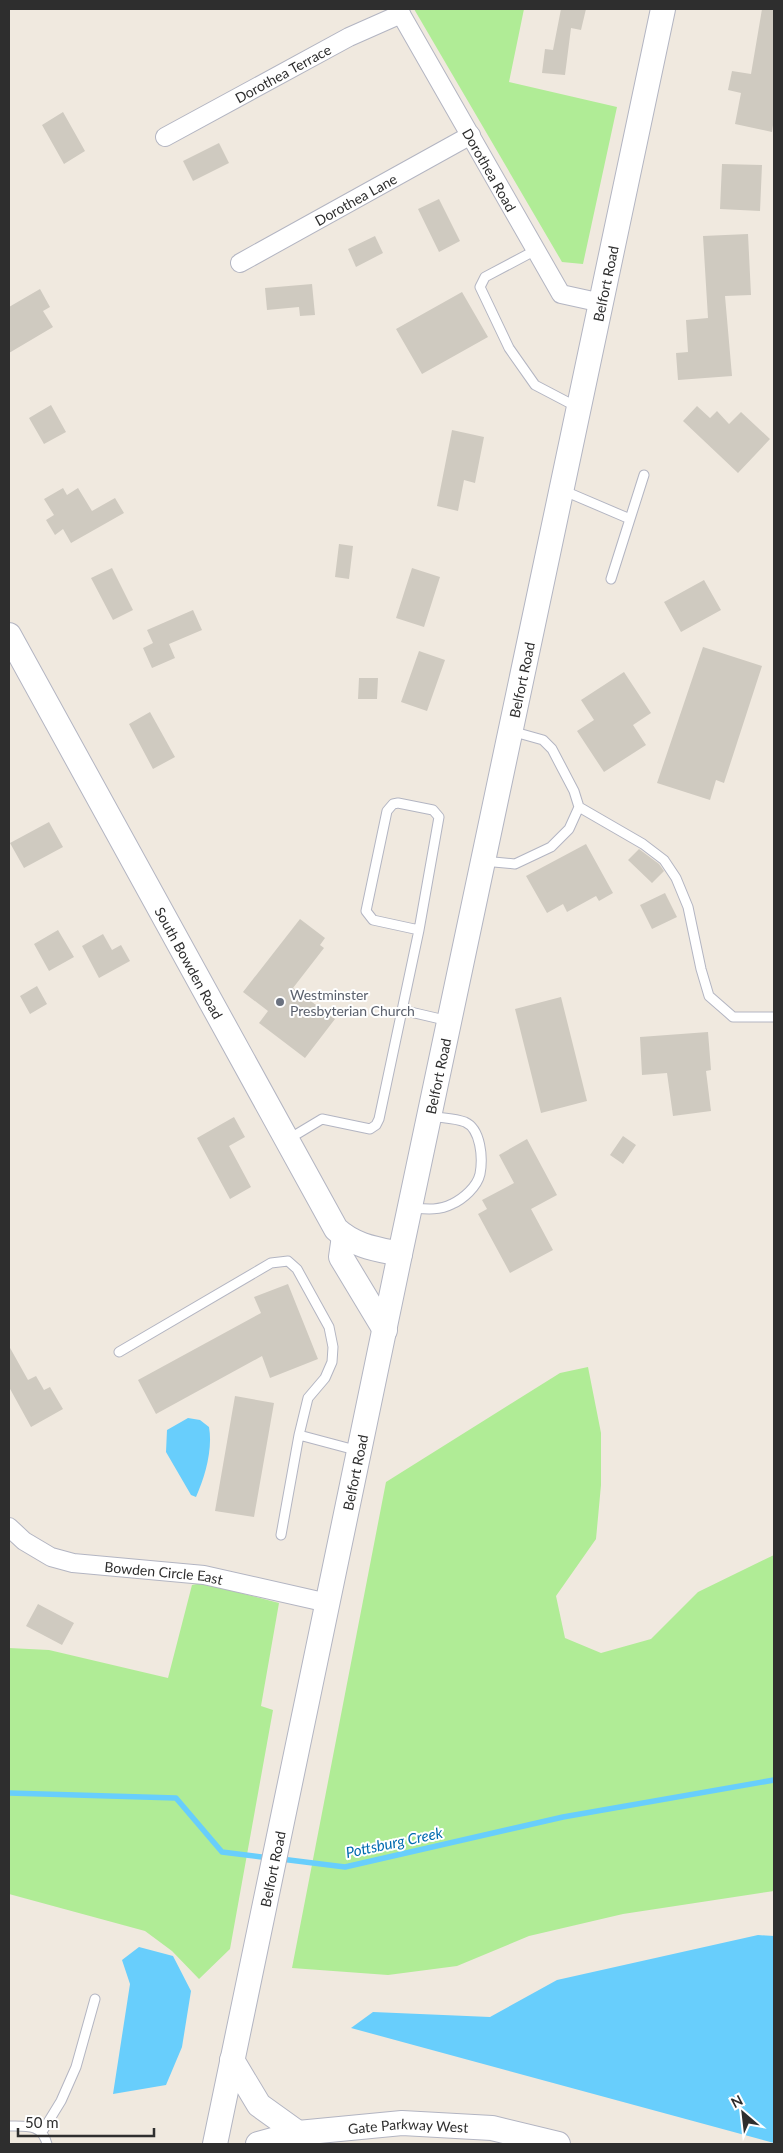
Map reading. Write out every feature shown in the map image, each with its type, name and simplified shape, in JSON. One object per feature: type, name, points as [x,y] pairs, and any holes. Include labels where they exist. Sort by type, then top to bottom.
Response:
[{"type":"main road","name":"Belfort Road","points":[[215,2144],[256,1939],[663,9]]},
{"type":"main road","name":"South Bowden Road","points":[[9,635],[336,1229],[361,1246],[400,1254]]},
{"type":"main road","points":[[344,1236],[342,1257],[385,1330]]},
{"type":"main road","points":[[232,2060],[259,2105],[298,2133]]},
{"type":"main road","name":"Gate Parkway West","points":[[258,2144],[298,2133],[402,2123],[492,2128],[558,2144]]},
{"type":"street","name":"Dorothea Road","points":[[399,11],[561,294],[602,303]]},
{"type":"street","name":"Dorothea Terrace","points":[[165,137],[399,11]]},
{"type":"street","name":"Dorothea Lane","points":[[240,263],[471,135]]},
{"type":"street","name":"Bowden Circle East","points":[[9,1527],[24,1541],[51,1557],[73,1563],[204,1575],[328,1603]]},
{"type":"lane","points":[[536,250],[485,277],[480,287],[509,348],[535,385],[579,409]]},
{"type":"lane","points":[[611,579],[644,475]]},
{"type":"lane","points":[[562,490],[630,520]]},
{"type":"lane","points":[[483,861],[514,864],[551,847],[569,829],[579,807],[574,791],[552,749],[543,740],[510,731]]},
{"type":"lane","points":[[287,1140],[322,1119],[370,1129],[376,1125],[419,930],[439,817],[433,810],[398,803],[393,804],[387,811],[366,911],[372,920],[419,930]]},
{"type":"lane","points":[[579,807],[643,844],[664,860],[676,878],[688,907],[701,969],[709,996],[733,1018],[769,1017]]},
{"type":"lane","points":[[402,1010],[450,1021]]},
{"type":"lane","points":[[410,1208],[438,1209],[453,1204],[470,1192],[480,1175],[481,1146],[473,1128],[464,1122],[430,1116]]},
{"type":"lane","points":[[119,1352],[271,1263],[288,1261],[297,1269],[330,1327],[333,1347],[332,1362],[324,1378],[308,1398],[299,1435],[281,1535]]},
{"type":"lane","points":[[299,1435],[359,1451]]},
{"type":"lane","points":[[42,2132],[61,2101],[76,2067],[95,1999]]},
{"type":"lane","points":[[9,2126],[35,2128],[42,2132],[47,2144]]},
{"type":"green space","points":[[414,9],[524,9],[509,82],[617,107],[583,264],[562,262]]},
{"type":"green space","points":[[588,1367],[601,1433],[601,1485],[596,1539],[556,1596],[565,1638],[601,1653],[651,1639],[698,1592],[774,1555],[774,1891],[623,1914],[529,1936],[457,1966],[388,1975],[292,1968],[386,1482],[560,1373]]},
{"type":"green space","points":[[202,1583],[279,1603],[261,1706],[273,1710],[230,1949],[199,1979],[172,1951],[145,1931],[9,1894],[9,1648],[49,1650],[168,1678],[192,1585]]},
{"type":"water","points":[[188,1418],[200,1420],[209,1427],[210,1436],[207,1463],[196,1497],[191,1495],[166,1452],[167,1430]]},
{"type":"water","points":[[758,1935],[774,1936],[774,2143],[351,2028],[373,2012],[490,2017],[557,1980]]},
{"type":"water","points":[[139,1947],[173,1956],[191,1991],[182,2047],[166,2085],[113,2094],[130,1984],[122,1960]]},
{"type":"building","points":[[561,9],[586,9],[581,30],[571,28],[565,75],[542,73],[545,49],[553,50]]},
{"type":"building","points":[[762,9],[774,9],[774,118],[772,132],[735,124],[741,93],[728,90],[732,71],[751,74]]},
{"type":"building","points":[[63,112],[85,151],[64,164],[42,125]]},
{"type":"building","points":[[219,143],[229,163],[193,181],[183,161]]},
{"type":"building","points":[[722,164],[762,165],[760,211],[720,209]]},
{"type":"building","points":[[439,199],[460,241],[439,252],[418,209]]},
{"type":"building","points":[[748,234],[751,295],[725,296],[732,376],[678,380],[676,353],[688,352],[686,320],[708,318],[703,236]]},
{"type":"building","points":[[375,236],[383,253],[356,267],[348,249]]},
{"type":"building","points":[[312,284],[315,315],[300,316],[299,307],[267,310],[265,288]]},
{"type":"building","points":[[40,289],[50,307],[43,311],[53,327],[9,353],[9,307]]},
{"type":"building","points":[[462,292],[488,337],[422,374],[396,329]]},
{"type":"building","points":[[51,405],[66,432],[44,444],[29,418]]},
{"type":"building","points":[[697,406],[710,418],[717,411],[729,424],[741,412],[770,439],[738,473],[683,421]]},
{"type":"building","points":[[452,430],[484,437],[475,483],[464,480],[458,511],[437,506]]},
{"type":"building","points":[[63,488],[67,495],[78,488],[92,511],[115,498],[124,513],[71,543],[63,529],[55,535],[46,520],[54,515],[44,499]]},
{"type":"building","points":[[339,544],[353,546],[349,579],[335,577]]},
{"type":"building","points":[[112,568],[133,610],[113,620],[91,578]]},
{"type":"building","points":[[412,568],[440,577],[424,627],[396,618]]},
{"type":"building","points":[[704,580],[721,610],[681,632],[664,602]]},
{"type":"building","points":[[193,610],[202,630],[169,644],[175,658],[152,668],[143,648],[153,643],[147,630]]},
{"type":"building","points":[[703,647],[762,666],[724,783],[716,780],[710,800],[657,783]]},
{"type":"building","points":[[419,651],[445,660],[427,711],[401,702]]},
{"type":"building","points":[[624,672],[651,713],[633,725],[646,745],[604,772],[577,731],[594,720],[581,700]]},
{"type":"building","points":[[359,678],[378,678],[377,699],[358,699]]},
{"type":"building","points":[[150,712],[175,757],[153,769],[129,724]]},
{"type":"building","points":[[49,822],[63,847],[24,868],[10,843]]},
{"type":"building","points":[[586,844],[613,893],[599,901],[596,896],[567,912],[563,904],[547,913],[526,876]]},
{"type":"building","points":[[639,849],[659,864],[664,871],[652,883],[628,860]]},
{"type":"building","points":[[665,893],[677,917],[652,929],[640,905]]},
{"type":"building","points":[[300,919],[325,938],[320,945],[324,948],[293,988],[335,1019],[305,1058],[259,1023],[268,1011],[243,992]]},
{"type":"building","points":[[58,930],[74,957],[49,971],[34,944]]},
{"type":"building","points":[[103,934],[112,950],[121,945],[130,961],[99,978],[82,946]]},
{"type":"building","points":[[37,986],[47,1004],[30,1014],[20,996]]},
{"type":"building","points":[[561,997],[587,1101],[541,1113],[515,1009]]},
{"type":"building","points":[[708,1032],[711,1070],[706,1071],[711,1111],[673,1116],[667,1073],[642,1075],[640,1037]]},
{"type":"building","points":[[234,1117],[245,1137],[229,1146],[251,1187],[230,1199],[197,1138]]},
{"type":"building","points":[[623,1136],[636,1145],[623,1164],[610,1155]]},
{"type":"building","points":[[527,1139],[557,1195],[531,1209],[553,1250],[510,1273],[478,1214],[487,1209],[482,1200],[514,1183],[499,1155]]},
{"type":"building","points":[[288,1284],[318,1359],[270,1378],[262,1356],[156,1414],[138,1380],[261,1313],[254,1297]]},
{"type":"building","points":[[9,1346],[28,1380],[36,1376],[44,1390],[50,1387],[63,1409],[31,1427],[9,1387]]},
{"type":"building","points":[[235,1396],[274,1403],[254,1517],[215,1511]]},
{"type":"building","points":[[38,1604],[74,1623],[62,1645],[26,1626]]},
{"type":"waterway","name":"Pottsburg Creek","points":[[281,1859],[345,1867],[563,1817],[774,1780]]},
{"type":"waterway","name":"Pottsburg Creek","points":[[9,1793],[176,1798],[222,1852],[269,1858]]},
{"type":"place","name":"Westminster Presbyterian Church","points":[[280,1002]]}]
